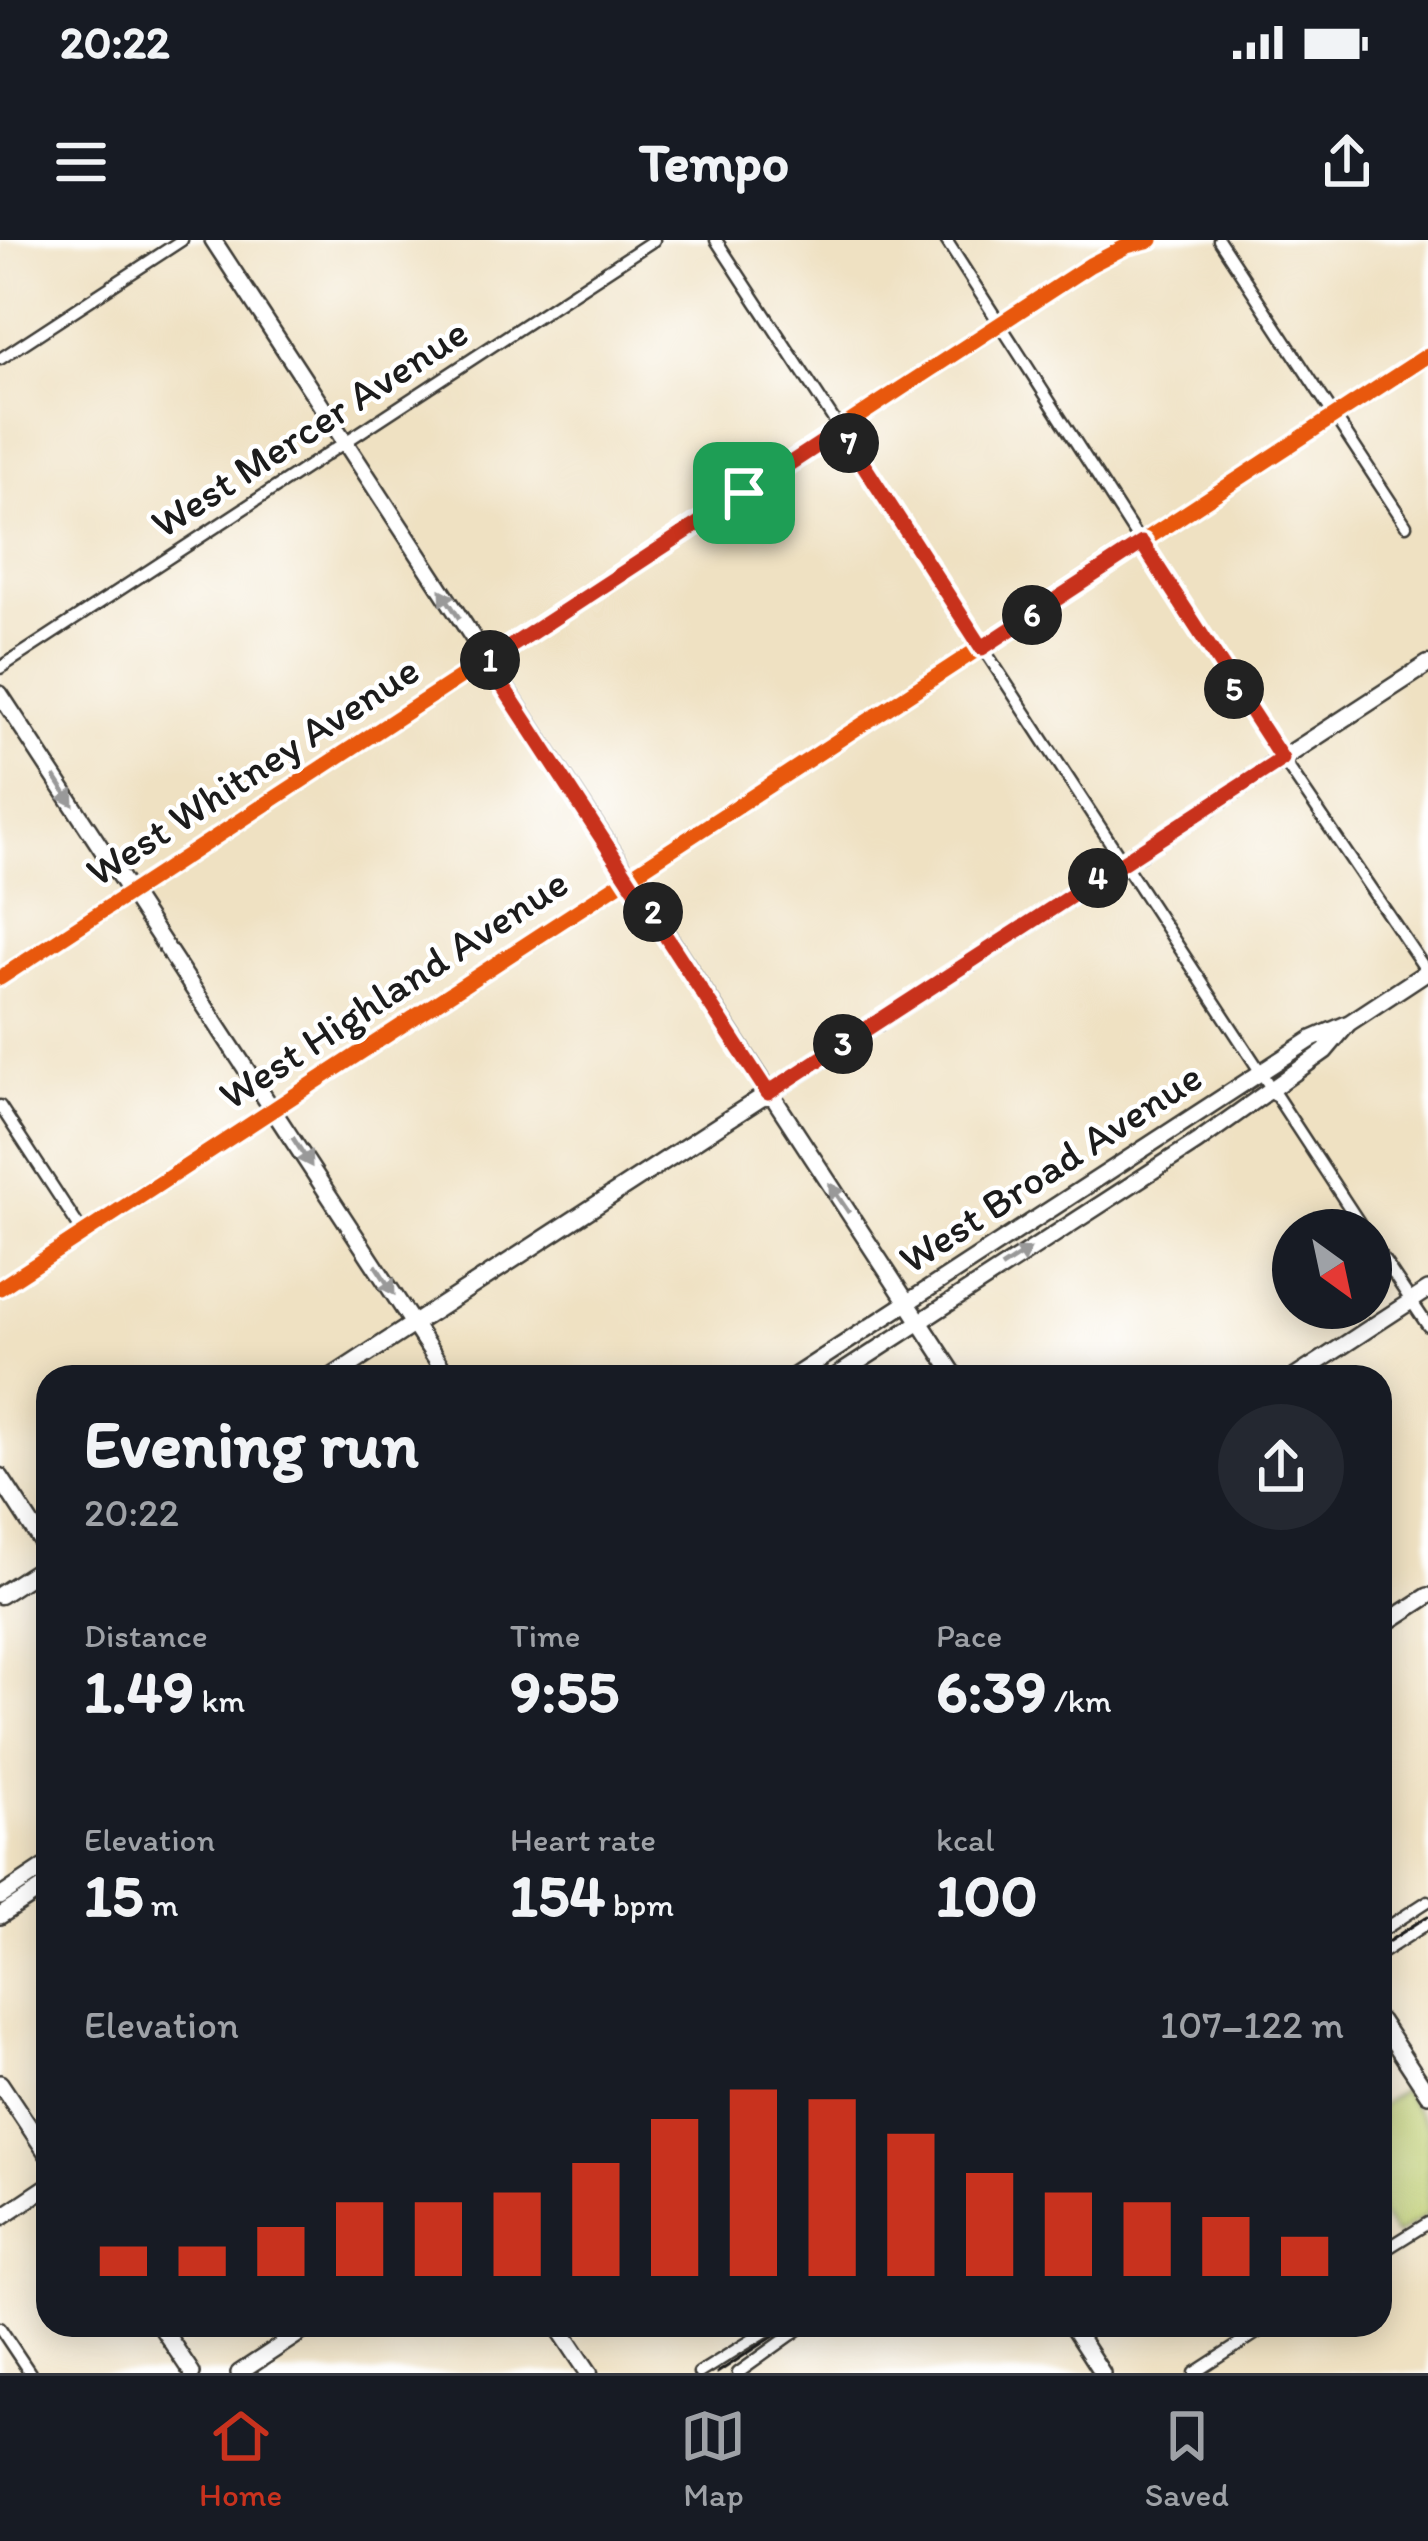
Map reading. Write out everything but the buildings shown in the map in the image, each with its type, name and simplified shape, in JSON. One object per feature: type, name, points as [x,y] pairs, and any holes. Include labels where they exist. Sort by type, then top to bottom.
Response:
[{"type":"main road","points":[[213,240],[948,1365]]},
{"type":"main road","name":"West Highland Avenue","points":[[0,1288],[1428,355]]},
{"type":"main road","points":[[350,1365],[1428,664]]},
{"type":"main road","points":[[0,694],[440,1365]]},
{"type":"main road","name":"West Broad Avenue","points":[[811,1365],[1312,1039],[1349,1023],[1428,972]]},
{"type":"main road","name":"West Broad Avenue","points":[[853,1365],[1271,1090],[1325,1051],[1349,1023]]},
{"type":"main road","points":[[1312,1365],[1428,1290]]},
{"type":"main road","points":[[0,1478],[36,1533]]},
{"type":"main road","points":[[0,1595],[36,1572]]},
{"type":"main road","points":[[1392,1620],[1428,1596]]},
{"type":"main road","points":[[0,1897],[36,1873]]},
{"type":"main road","points":[[0,1916],[36,1893]]},
{"type":"main road","points":[[1392,2039],[1428,2094]]},
{"type":"main road","points":[[0,2083],[36,2138]]},
{"type":"main road","points":[[0,2218],[36,2194]]},
{"type":"main road","points":[[168,2337],[192,2373]]},
{"type":"main road","points":[[239,2373],[294,2337]]},
{"type":"main road","points":[[565,2337],[589,2373]]},
{"type":"main road","points":[[1079,2337],[1102,2373]]},
{"type":"street","points":[[0,358],[182,240]]},
{"type":"street","name":"West Mercer Avenue","points":[[0,668],[654,240]]},
{"type":"street","points":[[716,240],[1350,1209]]},
{"type":"street","points":[[946,240],[1282,759],[1428,972]]},
{"type":"street","name":"West Whitney Avenue","points":[[0,978],[1102,258],[1151,240]]},
{"type":"street","points":[[1219,240],[1406,525]]},
{"type":"street","points":[[0,1106],[83,1233]]},
{"type":"street","points":[[1392,1272],[1428,1326]]},
{"type":"street","points":[[1392,1924],[1428,1901]]},
{"type":"street","points":[[1392,1946],[1428,1923]]},
{"type":"street","points":[[1392,2245],[1428,2222]]},
{"type":"street","points":[[0,2328],[30,2373]]},
{"type":"street","points":[[699,2373],[757,2337]]},
{"type":"street","points":[[738,2373],[788,2337]]},
{"type":"street","points":[[1195,2373],[1250,2337]]},
{"type":"green space","points":[[1403,2090],[1428,2128],[1428,2214],[1395,2236],[1392,2232],[1392,2097]]},
{"type":"railway","points":[[1392,1939],[1428,1916]]},
{"type":"railway","points":[[717,2373],[772,2337]]},
{"type":"cycle path","points":[[0,978],[1090,265],[1151,240]]},
{"type":"cycle path","points":[[0,1288],[1428,355]]},
{"type":"route","points":[[841,430],[982,648],[1142,543],[1282,759],[768,1093],[487,662],[744,493],[841,430]]}]
